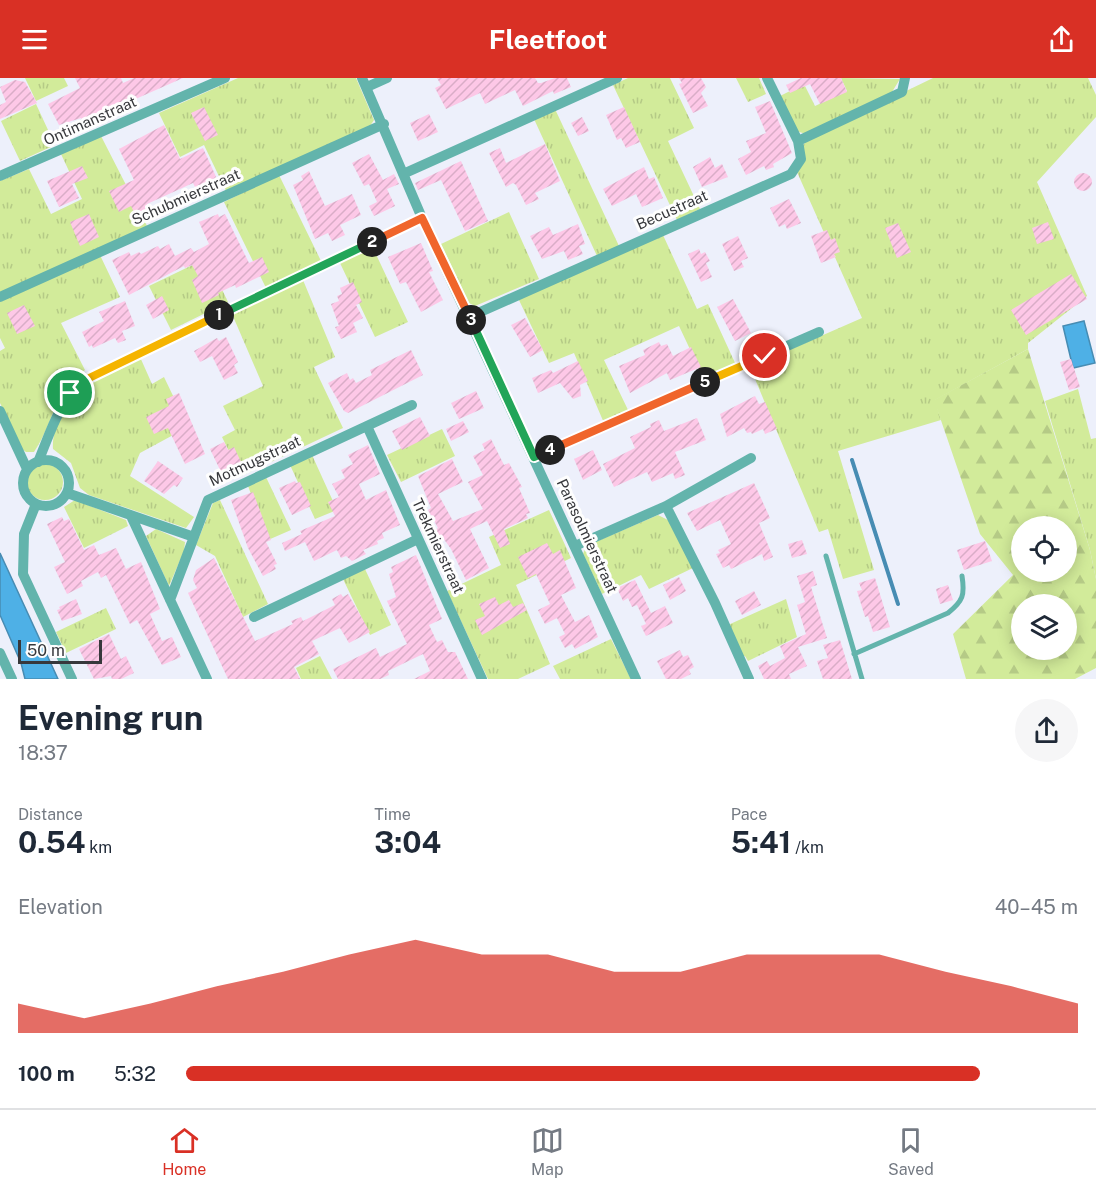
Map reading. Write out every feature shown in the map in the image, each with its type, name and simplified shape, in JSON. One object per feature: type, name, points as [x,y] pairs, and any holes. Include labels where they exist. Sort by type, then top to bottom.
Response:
[{"type":"street","name":"Ontimanstraat","points":[[0,176],[225,78]]},
{"type":"street","points":[[365,83],[387,78]]},
{"type":"street","points":[[403,174],[617,78]]},
{"type":"street","points":[[767,78],[798,141],[902,92],[905,78]]},
{"type":"street","name":"Parasolmierstraat","points":[[365,83],[422,218],[636,679]]},
{"type":"street","name":"Schubmierstraat","points":[[0,297],[384,124]]},
{"type":"street","name":"Becustraat","points":[[469,317],[791,174],[801,159],[798,141]]},
{"type":"street","points":[[38,462],[54,417],[70,393],[83,381],[422,218]]},
{"type":"street","points":[[534,457],[819,332]]},
{"type":"street","name":"Motmugstraat","points":[[170,600],[208,500],[412,405]]},
{"type":"street","points":[[0,411],[27,469]]},
{"type":"street","name":"Trekmierstraat","points":[[367,426],[482,679]]},
{"type":"street","points":[[575,546],[666,506],[751,458]]},
{"type":"street","points":[[45,460],[60,465],[68,478],[67,493],[54,505],[36,504],[30,500],[23,488],[22,482],[27,469],[45,460]]},
{"type":"street","points":[[67,493],[194,537]]},
{"type":"street","points":[[36,504],[24,534],[23,574],[72,679]]},
{"type":"street","points":[[666,506],[715,603],[749,679]]},
{"type":"street","points":[[132,516],[207,679]]},
{"type":"street","points":[[254,617],[418,539]]},
{"type":"street","points":[[0,653],[12,679]]},
{"type":"lane","points":[[826,556],[862,679]]},
{"type":"lane","points":[[854,654],[948,613],[960,604],[965,594],[962,576]]},
{"type":"green space","points":[[25,78],[64,78],[68,86],[36,101]]},
{"type":"green space","points":[[238,78],[356,78],[374,120],[370,126],[227,193],[204,145],[180,157],[159,113]]},
{"type":"green space","points":[[628,78],[670,78],[694,128],[668,141],[700,209],[677,220],[613,85]]},
{"type":"green space","points":[[736,78],[759,78],[766,94],[748,102]]},
{"type":"green space","points":[[841,78],[900,79],[892,92],[806,134],[796,131],[780,96],[804,84],[815,106],[847,91]]},
{"type":"green space","points":[[933,78],[1088,78],[1096,95],[1096,117],[1037,182],[1087,296],[1028,343],[1028,349],[935,400],[941,420],[838,451],[874,570],[843,579],[828,529],[819,532],[750,367],[862,318],[797,172],[803,145],[809,138]]},
{"type":"green space","points":[[36,104],[55,145],[20,161],[1,121]]},
{"type":"green space","points":[[555,109],[619,246],[597,256],[534,119]]},
{"type":"green space","points":[[101,136],[147,226],[0,293],[0,181],[29,169],[51,214],[82,199],[61,154]]},
{"type":"green space","points":[[279,175],[322,263],[267,290],[224,202]]},
{"type":"green space","points":[[509,212],[539,279],[475,306],[469,303],[441,244]]},
{"type":"green space","points":[[663,235],[697,309],[708,304],[736,365],[704,379],[679,326],[604,360],[629,412],[604,423],[574,353],[549,363],[518,298]]},
{"type":"green space","points":[[373,248],[408,322],[375,337],[340,263]]},
{"type":"green space","points":[[99,253],[120,297],[61,323],[85,370],[75,378],[60,398],[34,452],[26,452],[22,449],[0,403],[0,351],[5,348],[0,338],[0,299]]},
{"type":"green space","points":[[207,258],[228,302],[171,330],[149,286]]},
{"type":"green space","points":[[303,280],[335,357],[314,367],[343,428],[241,476],[222,437],[235,430],[223,406],[263,386],[232,314]]},
{"type":"green space","points":[[1028,349],[1090,550],[1096,579],[1096,668],[1075,679],[966,679],[953,634],[1011,577],[1011,582],[1077,582],[1077,516],[1011,516],[1011,573],[980,534],[934,400]]},
{"type":"green space","points":[[140,357],[152,384],[164,377],[188,427],[140,453],[130,476],[194,517],[186,528],[89,495],[80,488],[71,463],[53,449],[58,422],[68,403],[81,388],[94,379]]},
{"type":"green space","points":[[1078,389],[1091,439],[1096,438],[1096,579],[1090,550],[1045,401]]},
{"type":"green space","points":[[442,429],[455,456],[401,482],[387,455]]},
{"type":"green space","points":[[312,455],[337,510],[315,519],[290,465]]},
{"type":"green space","points":[[45,464],[57,470],[63,482],[57,494],[45,500],[33,494],[27,482],[33,470]]},
{"type":"green space","points":[[266,477],[291,530],[268,540],[248,486]]},
{"type":"green space","points":[[75,500],[126,520],[128,526],[84,548],[64,507]]},
{"type":"green space","points":[[220,500],[268,604],[243,617],[215,556],[196,545],[213,503]]},
{"type":"green space","points":[[549,510],[571,558],[516,585],[550,664],[518,679],[488,679],[447,591],[501,565],[489,537]]},
{"type":"green space","points":[[658,515],[670,521],[693,568],[649,589],[641,575],[602,594],[583,554],[586,546]]},
{"type":"green space","points":[[156,529],[185,542],[184,551],[169,586],[146,536]]},
{"type":"green space","points":[[365,569],[391,625],[370,635],[343,579]]},
{"type":"green space","points":[[786,599],[797,637],[748,661],[745,656],[742,657],[728,625]]},
{"type":"green space","points":[[106,608],[116,629],[66,653],[56,632]]},
{"type":"green space","points":[[611,639],[631,679],[560,679],[553,666]]},
{"type":"green space","points":[[320,656],[332,679],[301,679],[296,668]]},
{"type":"water","points":[[1084,321],[1095,363],[1073,368],[1063,326]]},
{"type":"water","points":[[0,553],[58,679],[25,679],[21,663],[0,615]]},
{"type":"building","points":[[75,78],[121,78],[123,83],[134,78],[183,78],[122,105],[124,109],[85,126],[81,118],[59,125],[48,104],[80,88]]},
{"type":"building","points":[[437,78],[535,78],[538,83],[541,83],[555,78],[567,78],[571,87],[554,94],[553,91],[523,106],[515,90],[485,104],[480,93],[446,109],[435,88],[441,85]]},
{"type":"building","points":[[679,78],[701,78],[706,87],[701,93],[708,106],[693,113],[679,84],[682,83]]},
{"type":"building","points":[[801,78],[841,78],[847,92],[820,104],[810,84],[790,93],[786,85]]},
{"type":"building","points":[[15,80],[25,82],[37,103],[0,119],[0,105],[6,102],[0,87]]},
{"type":"building","points":[[770,101],[792,153],[773,164],[774,167],[766,170],[764,166],[746,175],[738,159],[751,152],[746,141],[766,133],[755,107]]},
{"type":"building","points":[[204,107],[218,135],[205,141],[191,113]]},
{"type":"building","points":[[624,107],[640,142],[626,148],[621,138],[617,140],[606,115]]},
{"type":"building","points":[[429,114],[438,132],[418,141],[410,123]]},
{"type":"building","points":[[582,117],[589,131],[578,136],[571,123]]},
{"type":"building","points":[[164,125],[180,159],[203,148],[218,181],[205,187],[195,187],[193,183],[147,204],[150,211],[137,218],[131,206],[119,212],[109,191],[134,180],[119,149]]},
{"type":"building","points":[[545,144],[560,181],[535,193],[539,199],[526,205],[516,185],[513,183],[506,187],[489,153],[500,148],[506,163]]},
{"type":"building","points":[[369,154],[383,180],[394,174],[399,184],[387,189],[395,206],[374,216],[369,206],[377,202],[369,184],[364,186],[352,163]]},
{"type":"building","points":[[710,157],[715,168],[722,164],[728,177],[702,187],[693,167]]},
{"type":"building","points":[[461,161],[488,221],[465,231],[441,180],[418,190],[415,183]]},
{"type":"building","points":[[82,166],[88,178],[72,184],[79,198],[59,207],[47,181]]},
{"type":"building","points":[[644,167],[649,179],[654,177],[663,198],[642,207],[636,194],[612,206],[603,189]]},
{"type":"building","points":[[309,171],[325,206],[352,194],[361,215],[340,225],[345,235],[332,241],[328,233],[315,239],[293,185],[303,180],[301,176]]},
{"type":"building","points":[[1083,173],[1089,176],[1092,182],[1089,188],[1083,191],[1077,188],[1074,182],[1077,176]]},
{"type":"building","points":[[789,199],[801,223],[787,229],[785,224],[779,227],[770,208]]},
{"type":"building","points":[[89,214],[99,237],[80,246],[70,222]]},
{"type":"building","points":[[218,214],[219,217],[225,214],[249,263],[262,257],[269,272],[236,288],[235,285],[202,303],[192,280],[198,276],[192,265],[185,268],[184,266],[129,295],[112,260],[129,252],[131,256],[139,252],[141,254],[158,246],[160,249],[169,244],[175,256],[191,248],[194,252],[209,244],[199,222]]},
{"type":"building","points":[[1048,222],[1054,239],[1037,244],[1032,228]]},
{"type":"building","points":[[898,223],[911,252],[897,258],[885,228]]},
{"type":"building","points":[[578,224],[585,244],[579,246],[583,254],[568,260],[564,251],[542,259],[530,236],[549,227],[553,235]]},
{"type":"building","points":[[827,230],[831,240],[835,238],[840,252],[834,254],[836,257],[821,263],[811,236]]},
{"type":"building","points":[[738,236],[748,258],[741,261],[744,267],[734,271],[722,244]]},
{"type":"building","points":[[421,243],[433,271],[429,272],[443,300],[421,312],[406,282],[400,284],[388,257]]},
{"type":"building","points":[[699,249],[701,254],[705,252],[710,261],[706,263],[712,277],[701,282],[688,254]]},
{"type":"building","points":[[1071,274],[1087,299],[1026,335],[1011,310]]},
{"type":"building","points":[[353,282],[362,302],[356,305],[363,318],[353,323],[357,332],[341,339],[335,327],[339,326],[331,304],[339,301],[337,296],[342,294],[340,288]]},
{"type":"building","points":[[162,296],[169,310],[153,319],[146,305]]},
{"type":"building","points":[[733,299],[751,333],[735,341],[717,307]]},
{"type":"building","points":[[125,301],[135,326],[122,331],[126,340],[118,343],[115,338],[93,348],[92,345],[89,347],[82,332],[104,321],[99,312]]},
{"type":"building","points":[[24,305],[35,326],[17,334],[7,313]]},
{"type":"building","points":[[525,318],[543,350],[530,357],[511,325]]},
{"type":"building","points":[[226,337],[238,362],[234,365],[238,373],[224,380],[212,356],[200,362],[194,351],[217,338],[219,341]]},
{"type":"building","points":[[659,342],[661,346],[667,344],[673,356],[691,347],[701,367],[670,380],[667,373],[630,393],[619,366],[645,355],[643,350]]},
{"type":"building","points":[[411,350],[423,375],[348,413],[344,411],[328,383],[347,373],[350,380],[353,378],[356,383],[372,375],[370,370]]},
{"type":"building","points":[[1071,359],[1080,387],[1069,390],[1060,362]]},
{"type":"building","points":[[578,361],[588,381],[580,385],[581,396],[573,399],[560,383],[538,393],[532,378],[551,370],[553,373]]},
{"type":"building","points":[[476,391],[484,408],[459,419],[451,403]]},
{"type":"building","points":[[179,393],[205,454],[185,464],[168,428],[154,434],[146,417],[169,406],[166,399]]},
{"type":"building","points":[[755,396],[759,404],[765,402],[777,429],[765,434],[763,429],[752,434],[747,433],[744,428],[727,437],[720,414]]},
{"type":"building","points":[[420,417],[430,436],[402,450],[392,431]]},
{"type":"building","points":[[697,418],[706,440],[675,452],[685,475],[675,479],[673,473],[652,482],[647,472],[614,487],[603,464],[635,448],[630,437],[651,427],[650,424],[659,420],[664,431]]},
{"type":"building","points":[[463,421],[469,432],[451,441],[446,429]]},
{"type":"building","points":[[491,439],[504,465],[509,463],[522,487],[519,488],[530,513],[526,514],[528,518],[504,529],[510,544],[500,548],[487,521],[470,529],[489,568],[466,580],[451,549],[443,538],[440,539],[435,530],[438,528],[428,510],[431,508],[418,476],[452,459],[463,482],[438,494],[453,521],[483,509],[468,482],[483,475],[473,456],[485,450],[482,444]]},
{"type":"building","points":[[224,442],[228,450],[234,447],[241,462],[221,472],[210,449]]},
{"type":"building","points":[[368,445],[380,474],[359,484],[366,500],[386,490],[400,525],[382,533],[384,538],[377,541],[378,544],[363,550],[366,554],[352,561],[346,556],[341,558],[337,550],[314,561],[305,542],[285,551],[282,543],[302,534],[300,531],[335,516],[328,502],[339,497],[332,484],[345,478],[341,470],[353,464],[348,455]]},
{"type":"building","points":[[593,450],[602,470],[583,480],[574,459]]},
{"type":"building","points":[[158,461],[183,478],[177,487],[174,485],[164,494],[144,481]]},
{"type":"building","points":[[295,481],[300,482],[311,506],[292,515],[279,488]]},
{"type":"building","points":[[754,483],[770,518],[759,523],[773,557],[764,561],[762,554],[731,569],[729,565],[723,568],[716,554],[720,553],[718,550],[731,544],[720,520],[697,531],[687,513]]},
{"type":"building","points":[[253,492],[271,540],[266,542],[277,564],[274,565],[276,569],[263,576],[248,548],[231,500]]},
{"type":"building","points":[[62,517],[64,521],[69,519],[84,550],[94,545],[99,555],[116,548],[126,569],[141,562],[160,609],[150,614],[162,641],[172,637],[181,657],[162,665],[137,620],[130,624],[106,575],[101,578],[98,572],[81,581],[83,586],[67,594],[54,567],[65,562],[47,524]]},
{"type":"building","points":[[802,540],[807,554],[792,558],[788,544]]},
{"type":"building","points":[[985,541],[992,561],[964,570],[957,550]]},
{"type":"building","points":[[547,543],[553,554],[560,550],[576,588],[561,595],[575,622],[589,615],[598,637],[575,649],[572,644],[565,648],[559,637],[565,634],[557,618],[545,624],[538,610],[550,604],[536,574],[528,578],[518,557]]},
{"type":"building","points":[[416,555],[442,619],[429,625],[437,642],[442,640],[448,652],[455,652],[468,679],[414,679],[430,671],[423,654],[388,671],[389,675],[380,679],[338,679],[333,669],[376,648],[380,657],[407,644],[387,601],[396,597],[389,574],[393,572],[391,567]]},
{"type":"building","points":[[214,558],[255,641],[293,624],[291,621],[301,617],[303,621],[335,605],[332,599],[341,594],[343,597],[348,594],[370,632],[349,643],[340,628],[312,641],[319,654],[294,667],[300,679],[228,679],[188,593],[197,588],[193,580],[196,570]]},
{"type":"building","points":[[813,571],[817,585],[811,587],[827,638],[798,647],[807,666],[789,674],[791,679],[764,679],[758,666],[767,661],[770,666],[785,658],[780,646],[806,634],[797,605],[805,602],[797,576]]},
{"type":"building","points":[[679,577],[686,591],[670,600],[663,585]]},
{"type":"building","points":[[875,578],[890,627],[873,632],[868,616],[865,617],[857,591],[862,590],[859,583]]},
{"type":"building","points":[[635,580],[651,613],[665,606],[673,623],[646,636],[641,626],[646,624],[637,605],[632,607],[628,598],[623,601],[617,588]]},
{"type":"building","points":[[948,585],[953,600],[940,604],[936,589]]},
{"type":"building","points":[[754,591],[761,605],[742,615],[735,601]]},
{"type":"building","points":[[495,597],[499,605],[509,600],[513,607],[523,603],[527,610],[482,635],[475,620],[485,616],[479,604]]},
{"type":"building","points":[[76,599],[82,614],[62,621],[57,610]]},
{"type":"building","points":[[109,634],[121,659],[126,656],[134,673],[121,679],[112,679],[111,676],[94,679],[79,649]]},
{"type":"building","points":[[840,640],[852,679],[823,679],[817,661],[828,658],[823,645]]},
{"type":"building","points":[[680,650],[683,657],[688,655],[694,667],[689,670],[691,674],[681,679],[666,679],[657,661]]},
{"type":"waterway","points":[[852,460],[898,604]]},
{"type":"route","points":[[70,393],[83,381],[422,218],[534,457],[765,356]]}]
